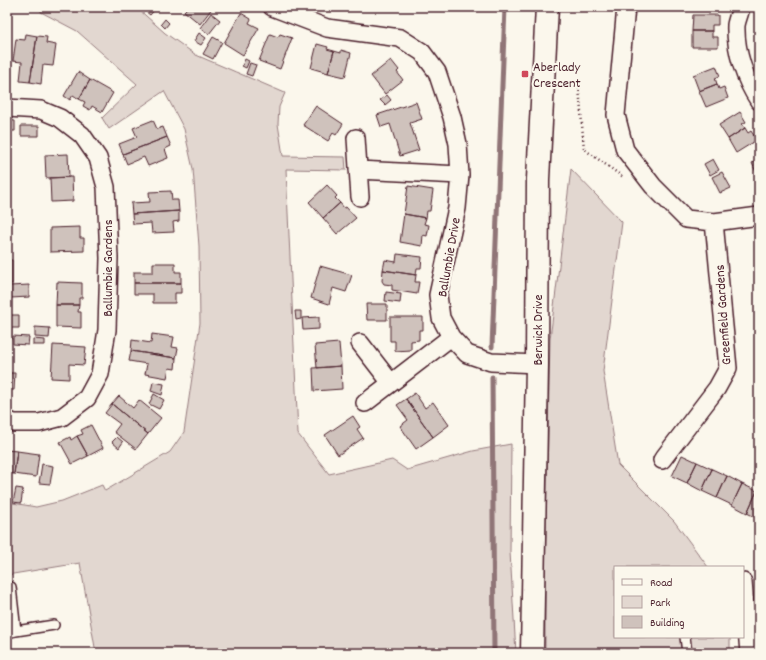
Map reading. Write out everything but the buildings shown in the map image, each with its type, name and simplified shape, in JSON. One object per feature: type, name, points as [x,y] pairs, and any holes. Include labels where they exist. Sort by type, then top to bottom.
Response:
[{"type":"street","name":"Ballumbie Drive","points":[[272,7],[327,28],[400,38],[422,52],[437,72],[452,117],[458,144],[460,175],[457,208],[438,295],[441,318],[451,337],[468,354],[490,362],[537,364]]},
{"type":"street","name":"Berwick Drive","points":[[532,653],[537,364],[538,179],[547,7]]},
{"type":"street","points":[[626,7],[616,115],[625,150],[653,186],[686,219],[714,222],[759,216]]},
{"type":"street","points":[[741,7],[736,25],[738,50],[751,89],[759,101]]},
{"type":"street","name":"Ballumbie Gardens","points":[[7,108],[40,110],[60,118],[82,135],[98,158],[106,187],[109,258],[107,330],[100,374],[87,398],[62,417],[39,423],[14,423],[7,420]]},
{"type":"street","points":[[356,138],[360,197]]},
{"type":"street","points":[[358,170],[460,175]]},
{"type":"street","name":"Greenfield Gardens","points":[[662,460],[717,388],[728,368],[714,222]]},
{"type":"street","points":[[365,403],[451,337]]},
{"type":"street","points":[[360,342],[391,383]]},
{"type":"street","points":[[744,594],[749,653]]},
{"type":"lane","points":[[11,587],[12,632],[54,625]]},
{"type":"lane","points":[[685,638],[687,653]]},
{"type":"path","points":[[579,87],[584,149],[632,184],[653,186]]},
{"type":"green space","points":[[41,7],[136,7],[165,33],[196,55],[285,93],[279,107],[278,124],[283,156],[345,157],[346,170],[286,169],[298,434],[329,474],[392,460],[407,470],[473,451],[511,444],[510,552],[516,653],[96,653],[80,563],[7,575],[7,502],[36,507],[62,501],[102,485],[105,491],[170,452],[184,432],[200,323],[199,246],[193,169],[184,129],[164,91],[109,129],[102,118],[137,84],[77,31],[41,12]]},
{"type":"green space","points":[[571,169],[622,222],[603,371],[618,465],[674,521],[707,566],[614,566],[614,638],[730,638],[730,653],[545,653],[545,577],[550,339]]},
{"type":"waterway","points":[[492,347],[505,7]]},
{"type":"waterway","points":[[492,377],[494,653]]},
{"type":"place","name":"Aberlady Crescent","points":[[525,74]]}]
